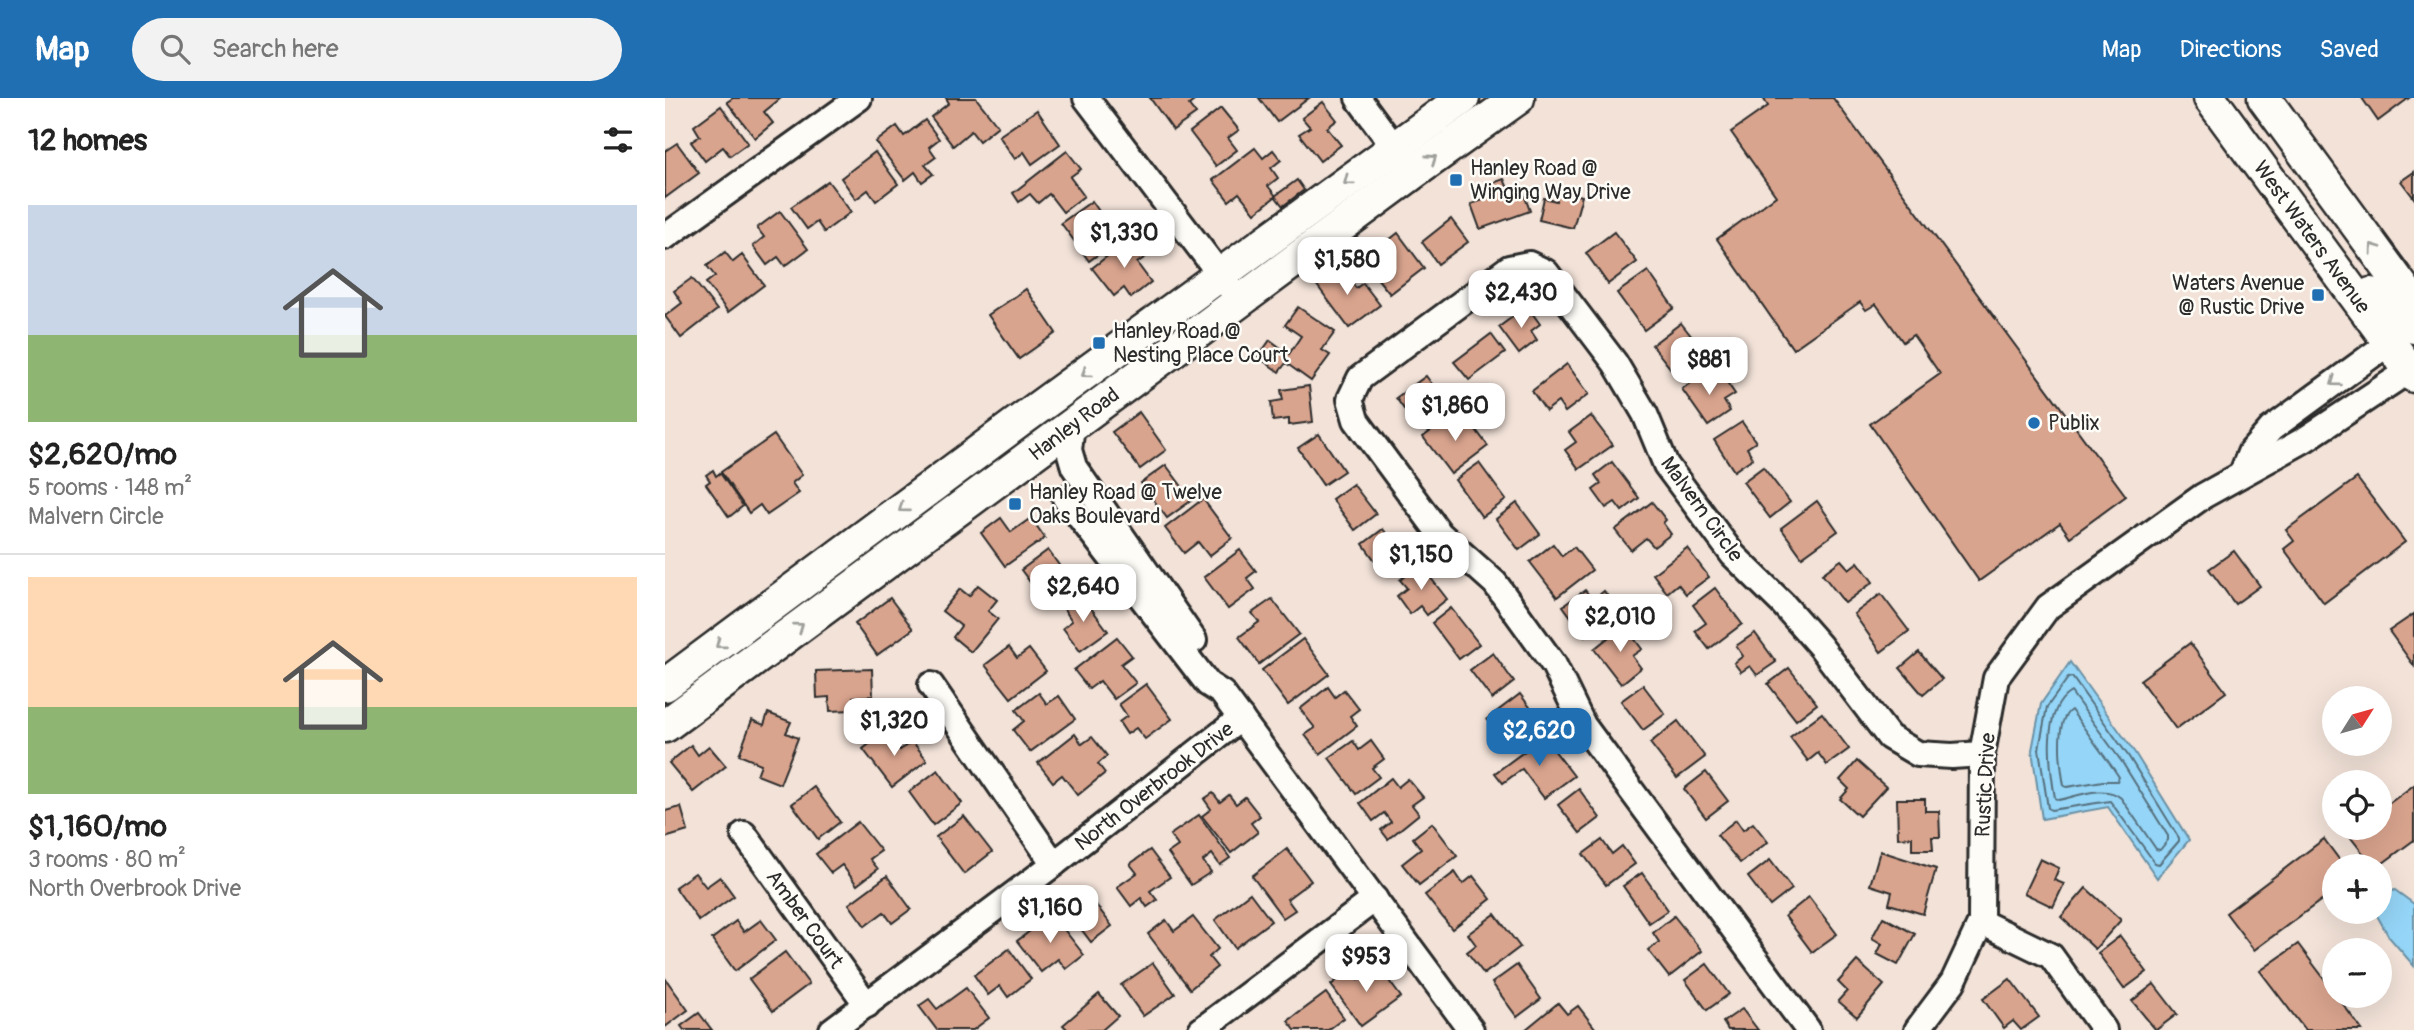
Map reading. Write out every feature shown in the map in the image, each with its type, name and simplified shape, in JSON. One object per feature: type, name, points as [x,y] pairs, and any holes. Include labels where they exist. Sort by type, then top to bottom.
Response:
[{"type":"main road","name":"Hanley Road","points":[[665,685],[1038,407],[1463,98]]},
{"type":"main road","name":"West Waters Avenue","points":[[2210,98],[2297,217],[2408,353]]},
{"type":"main road","points":[[2228,98],[2244,106],[2302,182],[2344,207]]},
{"type":"main road","name":"West Waters Avenue","points":[[2264,98],[2414,303]]},
{"type":"main road","name":"Hanley Road","points":[[665,726],[1508,101]]},
{"type":"main road","points":[[943,521],[943,508],[951,496],[1035,433],[1039,422],[1038,407]]},
{"type":"street","points":[[665,237],[859,98]]},
{"type":"street","points":[[1086,98],[1240,301]]},
{"type":"street","points":[[1358,98],[1394,147]]},
{"type":"street","name":"Malvern Circle","points":[[1808,1030],[1583,725],[1554,665],[1495,583],[1440,534],[1356,421],[1350,398],[1360,378],[1509,268],[1529,264],[1546,272],[1615,363],[1645,414],[1666,465],[1733,555],[1783,604],[1820,646],[1889,737],[1918,754],[1952,757],[1982,754]]},
{"type":"street","points":[[2242,473],[2250,453],[2271,429],[2408,353]]},
{"type":"street","name":"Rustic Drive","points":[[1917,1030],[1953,982],[1981,922],[1982,754],[1996,678],[2048,607],[2203,496],[2304,440],[2408,353]]},
{"type":"street","points":[[1072,425],[1069,450],[1100,524],[1219,676],[1222,692],[1471,1030]]},
{"type":"street","points":[[1065,498],[1100,524]]},
{"type":"street","points":[[931,685],[1054,864]]},
{"type":"street","name":"North Overbrook Drive","points":[[832,1030],[1054,864],[1241,718]]},
{"type":"street","name":"Amber Court","points":[[744,834],[867,1005]]},
{"type":"street","points":[[1201,1030],[1375,899]]},
{"type":"street","points":[[1981,922],[2051,956],[2104,1030]]},
{"type":"water","points":[[2070,662],[2135,753],[2189,840],[2157,878],[2108,807],[2042,819],[2032,750],[2041,704]]},
{"type":"water","points":[[2395,890],[2414,904],[2414,966],[2389,937],[2382,924],[2392,924],[2392,891]]},
{"type":"building","points":[[733,98],[781,98],[764,112],[773,123],[755,138],[727,102]]},
{"type":"building","points":[[946,98],[976,98],[998,126],[979,141],[971,131],[953,146],[931,117],[949,103]]},
{"type":"building","points":[[1150,98],[1198,98],[1189,105],[1196,114],[1173,130]]},
{"type":"building","points":[[1259,98],[1309,98],[1277,122]]},
{"type":"building","points":[[1763,98],[1833,98],[2126,496],[2070,537],[2060,523],[1979,581],[1870,424],[1940,374],[1913,335],[1903,342],[1876,304],[1866,310],[1860,302],[1793,349],[1717,239],[1776,196],[1731,132],[1768,106]]},
{"type":"building","points":[[2362,98],[2409,98],[2378,121]]},
{"type":"building","points":[[1323,102],[1337,120],[1327,128],[1341,145],[1320,161],[1299,134],[1310,127],[1302,118]]},
{"type":"building","points":[[721,106],[748,143],[730,156],[723,147],[705,161],[691,142],[700,136],[694,126]]},
{"type":"building","points":[[1221,108],[1239,130],[1228,138],[1237,150],[1216,166],[1190,132]]},
{"type":"building","points":[[1037,110],[1060,144],[1032,164],[1024,152],[1015,159],[999,136]]},
{"type":"building","points":[[925,120],[939,139],[929,147],[936,157],[925,165],[933,174],[922,182],[915,172],[905,180],[876,142],[897,126],[904,136]]},
{"type":"building","points":[[677,143],[699,173],[665,198],[665,151]]},
{"type":"building","points":[[1255,148],[1263,158],[1273,150],[1281,160],[1271,168],[1278,178],[1268,186],[1276,196],[1255,213],[1239,193],[1229,201],[1213,180]]},
{"type":"building","points":[[1067,151],[1081,169],[1070,177],[1084,196],[1063,212],[1049,194],[1038,203],[1030,194],[1019,202],[1013,193]]},
{"type":"building","points":[[875,152],[898,184],[876,201],[868,190],[856,199],[841,178]]},
{"type":"building","points":[[2414,172],[2414,198],[2401,181]]},
{"type":"building","points":[[1504,179],[1509,191],[1521,186],[1530,211],[1480,229],[1471,204],[1483,200],[1479,188]]},
{"type":"building","points":[[1297,180],[1304,190],[1283,206],[1275,196]]},
{"type":"building","points":[[828,181],[851,212],[824,232],[817,222],[807,229],[791,207]]},
{"type":"building","points":[[1559,190],[1582,196],[1573,228],[1539,220],[1544,198],[1556,201]]},
{"type":"building","points":[[1092,201],[1105,220],[1116,213],[1129,232],[1089,261],[1061,223]]},
{"type":"building","points":[[780,211],[808,249],[785,266],[778,257],[767,265],[753,246],[764,237],[757,228]]},
{"type":"building","points":[[1451,219],[1468,242],[1438,264],[1422,242]]},
{"type":"building","points":[[1614,232],[1637,262],[1608,284],[1586,253]]},
{"type":"building","points":[[1398,233],[1424,268],[1390,294],[1372,272],[1384,263],[1375,251]]},
{"type":"building","points":[[1132,237],[1147,256],[1137,263],[1151,282],[1131,298],[1124,288],[1114,296],[1092,268]]},
{"type":"building","points":[[725,252],[733,262],[742,255],[764,285],[728,312],[706,283],[715,276],[707,266]]},
{"type":"building","points":[[1340,266],[1356,288],[1363,283],[1380,305],[1349,328],[1316,284]]},
{"type":"building","points":[[1648,271],[1674,308],[1644,330],[1617,293]]},
{"type":"building","points":[[692,278],[717,310],[681,338],[665,316],[682,303],[674,291]]},
{"type":"building","points":[[1026,289],[1056,333],[1019,359],[988,315]]},
{"type":"building","points":[[1527,306],[1540,324],[1531,331],[1537,340],[1519,354],[1499,327]]},
{"type":"building","points":[[1298,307],[1335,332],[1322,350],[1330,355],[1311,381],[1286,363],[1279,372],[1258,357],[1270,340],[1289,354],[1301,336],[1285,325]]},
{"type":"building","points":[[1681,323],[1696,342],[1686,350],[1694,359],[1675,374],[1652,345]]},
{"type":"building","points":[[1491,334],[1505,353],[1469,380],[1454,362]]},
{"type":"building","points":[[1567,364],[1589,394],[1565,412],[1558,402],[1546,411],[1532,391]]},
{"type":"building","points":[[1704,373],[1711,383],[1722,375],[1735,394],[1724,401],[1730,411],[1708,426],[1682,389]]},
{"type":"building","points":[[1426,376],[1447,404],[1417,427],[1396,398]]},
{"type":"building","points":[[1309,386],[1313,422],[1289,425],[1289,419],[1273,421],[1271,402],[1283,400],[1281,390]]},
{"type":"building","points":[[1139,412],[1166,450],[1140,469],[1112,432]]},
{"type":"building","points":[[1451,416],[1458,425],[1467,418],[1488,446],[1451,474],[1423,437]]},
{"type":"building","points":[[1591,416],[1613,445],[1579,469],[1565,450],[1576,442],[1569,432]]},
{"type":"building","points":[[1742,422],[1756,442],[1747,448],[1753,458],[1734,471],[1714,440]]},
{"type":"building","points":[[1319,434],[1344,471],[1323,485],[1298,448]]},
{"type":"building","points":[[774,435],[802,475],[792,483],[799,493],[767,515],[760,505],[749,513],[721,472]]},
{"type":"building","points":[[1612,462],[1639,498],[1622,511],[1615,502],[1606,508],[1593,490],[1601,484],[1595,475]]},
{"type":"building","points":[[1479,463],[1506,500],[1482,517],[1455,480]]},
{"type":"building","points":[[1166,465],[1192,500],[1167,518],[1141,483]]},
{"type":"building","points":[[1763,467],[1790,502],[1770,518],[1743,482]]},
{"type":"building","points":[[713,470],[716,476],[720,473],[743,506],[729,517],[706,484],[710,481],[706,475]]},
{"type":"building","points":[[2357,478],[2405,542],[2324,603],[2284,549],[2294,541],[2286,530]]},
{"type":"building","points":[[1353,484],[1376,514],[1355,530],[1332,499]]},
{"type":"building","points":[[1203,499],[1232,538],[1209,556],[1198,542],[1184,553],[1165,528]]},
{"type":"building","points":[[1817,501],[1838,531],[1802,557],[1781,528]]},
{"type":"building","points":[[1652,502],[1666,520],[1663,523],[1671,534],[1654,547],[1646,538],[1631,550],[1615,530]]},
{"type":"building","points":[[1517,503],[1540,534],[1519,550],[1496,519]]},
{"type":"building","points":[[1001,518],[1011,532],[1031,518],[1045,538],[1005,566],[981,533]]},
{"type":"building","points":[[1383,529],[1405,557],[1384,573],[1363,544]]},
{"type":"building","points":[[1553,544],[1562,556],[1574,547],[1592,570],[1557,597],[1530,562]]},
{"type":"building","points":[[1687,548],[1709,577],[1686,594],[1678,584],[1667,593],[1653,574]]},
{"type":"building","points":[[1048,550],[1061,568],[1054,573],[1065,587],[1045,602],[1021,570]]},
{"type":"building","points":[[1240,550],[1256,571],[1247,578],[1255,589],[1228,609],[1204,577]]},
{"type":"building","points":[[2234,551],[2260,586],[2235,604],[2209,569]]},
{"type":"building","points":[[1841,560],[1849,569],[1858,562],[1873,582],[1845,603],[1822,574]]},
{"type":"building","points":[[1420,564],[1447,599],[1427,615],[1420,606],[1410,614],[1397,596],[1407,588],[1400,580]]},
{"type":"building","points":[[978,585],[997,600],[988,611],[998,619],[971,652],[953,637],[961,626],[942,611],[960,589],[969,596]]},
{"type":"building","points":[[1715,588],[1742,624],[1709,649],[1695,631],[1706,623],[1693,605]]},
{"type":"building","points":[[1585,590],[1593,600],[1604,591],[1618,611],[1585,636],[1563,606]]},
{"type":"building","points":[[1881,594],[1909,631],[1881,652],[1854,614]]},
{"type":"building","points":[[1082,596],[1108,631],[1080,651],[1063,628],[1072,621],[1064,609]]},
{"type":"building","points":[[890,598],[913,629],[877,655],[855,624]]},
{"type":"building","points":[[1272,599],[1299,634],[1259,664],[1239,637],[1259,622],[1252,613]]},
{"type":"building","points":[[1451,608],[1479,644],[1459,659],[1432,623]]},
{"type":"building","points":[[2414,614],[2414,666],[2389,631]]},
{"type":"building","points":[[1624,625],[1642,649],[1632,656],[1641,668],[1621,684],[1594,649]]},
{"type":"building","points":[[1755,633],[1776,662],[1757,675],[1750,666],[1741,672],[1734,663],[1743,656],[1736,646]]},
{"type":"building","points":[[1117,637],[1132,656],[1121,664],[1136,683],[1114,699],[1100,681],[1089,689],[1074,670]]},
{"type":"building","points":[[1303,639],[1329,674],[1288,705],[1262,670]]},
{"type":"building","points":[[2190,643],[2226,692],[2176,729],[2140,680]]},
{"type":"building","points":[[1009,647],[1017,658],[1029,649],[1046,671],[1011,698],[985,665]]},
{"type":"building","points":[[1919,652],[1942,679],[1923,695],[1900,668]]},
{"type":"building","points":[[1493,653],[1514,682],[1492,699],[1470,670]]},
{"type":"building","points":[[1789,668],[1817,704],[1796,720],[1768,684]]},
{"type":"building","points":[[872,669],[873,696],[853,697],[853,710],[830,711],[829,697],[817,698],[816,671]]},
{"type":"building","points":[[1146,684],[1172,719],[1145,739],[1136,728],[1127,734],[1119,722],[1127,716],[1119,704]]},
{"type":"building","points":[[1643,685],[1665,714],[1643,730],[1621,701]]},
{"type":"building","points":[[1328,687],[1335,697],[1344,690],[1359,709],[1350,716],[1357,726],[1320,754],[1305,735],[1315,728],[1300,709]]},
{"type":"building","points":[[1039,693],[1047,704],[1059,696],[1075,719],[1030,752],[1013,730],[1024,721],[1016,710]]},
{"type":"building","points":[[1520,694],[1545,727],[1522,743],[1514,732],[1503,741],[1487,719]]},
{"type":"building","points":[[768,713],[791,722],[786,733],[798,738],[780,784],[757,775],[761,764],[739,755],[752,720],[764,725]]},
{"type":"building","points":[[1822,713],[1849,749],[1827,765],[1818,753],[1808,761],[1790,737]]},
{"type":"building","points":[[1678,721],[1705,757],[1677,778],[1650,743]]},
{"type":"building","points":[[886,731],[900,750],[912,741],[927,760],[892,787],[863,749]]},
{"type":"building","points":[[1075,734],[1082,744],[1092,737],[1107,756],[1098,764],[1105,773],[1078,795],[1062,775],[1053,782],[1038,763]]},
{"type":"building","points":[[1544,737],[1574,776],[1544,798],[1522,769],[1503,783],[1495,773]]},
{"type":"building","points":[[1353,741],[1359,750],[1371,741],[1384,759],[1372,768],[1379,777],[1356,794],[1329,758]]},
{"type":"building","points":[[691,745],[698,755],[709,746],[726,766],[693,792],[669,763]]},
{"type":"building","points":[[1857,761],[1886,787],[1859,816],[1840,799],[1849,789],[1840,780]]},
{"type":"building","points":[[938,770],[962,803],[933,825],[909,792]]},
{"type":"building","points":[[1706,772],[1728,801],[1706,818],[1684,789]]},
{"type":"building","points":[[1391,778],[1398,787],[1408,779],[1423,797],[1412,805],[1419,814],[1388,839],[1381,830],[1391,822],[1384,813],[1373,821],[1360,803]]},
{"type":"building","points":[[2414,785],[2414,840],[2392,856],[2392,854],[2364,854],[2353,840],[2392,840],[2392,801]]},
{"type":"building","points":[[814,787],[840,822],[818,839],[792,804]]},
{"type":"building","points":[[1579,789],[1600,818],[1580,833],[1558,805]]},
{"type":"building","points":[[1213,793],[1220,802],[1229,795],[1236,804],[1245,797],[1260,816],[1251,823],[1258,832],[1231,853],[1202,816],[1211,809],[1204,799]]},
{"type":"building","points":[[1897,799],[1925,799],[1925,811],[1939,811],[1940,837],[1932,837],[1933,850],[1912,850],[1912,837],[1898,838]]},
{"type":"building","points":[[681,807],[688,831],[665,838],[665,811]]},
{"type":"building","points":[[1199,815],[1230,858],[1220,865],[1212,854],[1203,861],[1211,872],[1191,885],[1168,853],[1178,846],[1170,835]]},
{"type":"building","points":[[964,816],[992,852],[964,874],[936,837]]},
{"type":"building","points":[[1736,820],[1743,830],[1753,823],[1768,842],[1740,863],[1717,835]]},
{"type":"building","points":[[858,822],[881,851],[870,859],[878,869],[857,885],[842,865],[831,873],[816,854]]},
{"type":"building","points":[[1432,823],[1457,856],[1419,885],[1402,864],[1421,849],[1413,838]]},
{"type":"building","points":[[1602,840],[1612,854],[1622,846],[1635,864],[1606,885],[1583,854]]},
{"type":"building","points":[[2323,840],[2335,854],[2322,854],[2322,900],[2254,950],[2226,913]]},
{"type":"building","points":[[1287,849],[1311,881],[1287,899],[1295,910],[1283,918],[1252,876]]},
{"type":"building","points":[[1150,850],[1170,877],[1150,891],[1157,900],[1147,907],[1141,898],[1131,906],[1117,887],[1137,873],[1130,864]]},
{"type":"building","points":[[1880,851],[1936,869],[1923,914],[1889,904],[1892,892],[1870,885]]},
{"type":"building","points":[[2040,859],[2059,868],[2054,880],[2064,884],[2053,907],[2024,893]]},
{"type":"building","points":[[1770,860],[1792,889],[1770,906],[1748,877]]},
{"type":"building","points":[[1455,872],[1463,884],[1473,876],[1491,899],[1452,929],[1425,895]]},
{"type":"building","points":[[695,873],[706,887],[720,877],[734,896],[699,921],[675,887]]},
{"type":"building","points":[[1642,873],[1668,910],[1649,923],[1623,886]]},
{"type":"building","points":[[887,876],[911,909],[892,923],[884,912],[865,926],[849,904]]},
{"type":"building","points":[[2086,888],[2121,920],[2095,949],[2061,917]]},
{"type":"building","points":[[1250,893],[1271,921],[1235,948],[1215,920]]},
{"type":"building","points":[[1072,896],[1079,905],[1090,897],[1112,926],[1091,942],[1062,904]]},
{"type":"building","points":[[1809,897],[1837,934],[1812,952],[1785,916]]},
{"type":"building","points":[[1052,914],[1084,955],[1066,969],[1058,959],[1041,972],[1017,941]]},
{"type":"building","points":[[1495,914],[1520,947],[1484,974],[1467,952],[1476,945],[1468,934]]},
{"type":"building","points":[[1674,916],[1702,951],[1669,977],[1648,950],[1659,942],[1653,933]]},
{"type":"building","points":[[1193,917],[1218,949],[1209,957],[1217,967],[1190,989],[1148,934],[1166,920],[1174,931]]},
{"type":"building","points":[[1883,917],[1915,934],[1898,965],[1877,954],[1882,944],[1872,938]]},
{"type":"building","points":[[761,920],[776,940],[735,971],[712,939],[736,921],[744,932]]},
{"type":"building","points":[[2120,936],[2147,972],[2124,989],[2098,953]]},
{"type":"building","points":[[2298,944],[2322,976],[2322,1008],[2346,1008],[2362,1030],[2305,1030],[2260,971]]},
{"type":"building","points":[[1009,949],[1031,979],[1008,997],[1000,986],[988,995],[974,975]]},
{"type":"building","points":[[785,952],[809,984],[773,1011],[749,979]]},
{"type":"building","points":[[1857,961],[1884,985],[1857,1017],[1838,1001],[1847,991],[1838,982]]},
{"type":"building","points":[[1153,963],[1175,994],[1143,1016],[1121,985]]},
{"type":"building","points":[[1707,964],[1729,994],[1707,1010],[1685,980]]},
{"type":"building","points":[[1517,965],[1541,999],[1517,1017],[1492,983]]},
{"type":"building","points":[[1378,966],[1401,997],[1361,1026],[1331,985],[1351,970],[1358,980]]},
{"type":"building","points":[[665,978],[688,1010],[665,1027]]},
{"type":"building","points":[[2010,979],[2039,1017],[2021,1030],[2013,1021],[2004,1028],[1983,999]]},
{"type":"building","points":[[2154,984],[2177,1014],[2156,1030],[2132,1001]]},
{"type":"building","points":[[966,988],[989,1018],[973,1030],[937,1030],[919,1006],[929,999],[937,1009]]},
{"type":"building","points":[[1326,993],[1344,1018],[1328,1030],[1295,1030],[1288,1021]]},
{"type":"building","points":[[1099,994],[1118,1016],[1102,1030],[1068,1030],[1063,1025]]},
{"type":"building","points":[[1558,1003],[1567,1014],[1578,1006],[1595,1028],[1525,1030]]},
{"type":"building","points":[[1742,1009],[1758,1030],[1728,1030],[1723,1022]]},
{"type":"building","points":[[699,1013],[712,1030],[684,1030],[681,1026]]},
{"type":"place","name":"Hanley Road @ Winging Way Drive","points":[[1456,180]]},
{"type":"place","name":"Waters Avenue @ Rustic Drive","points":[[2318,295]]},
{"type":"place","name":"Hanley Road @ Nesting Place Court","points":[[1099,343]]},
{"type":"place","name":"Publix","points":[[2034,423]]},
{"type":"place","name":"Hanley Road @ Twelve Oaks Boulevard","points":[[1015,504]]}]
